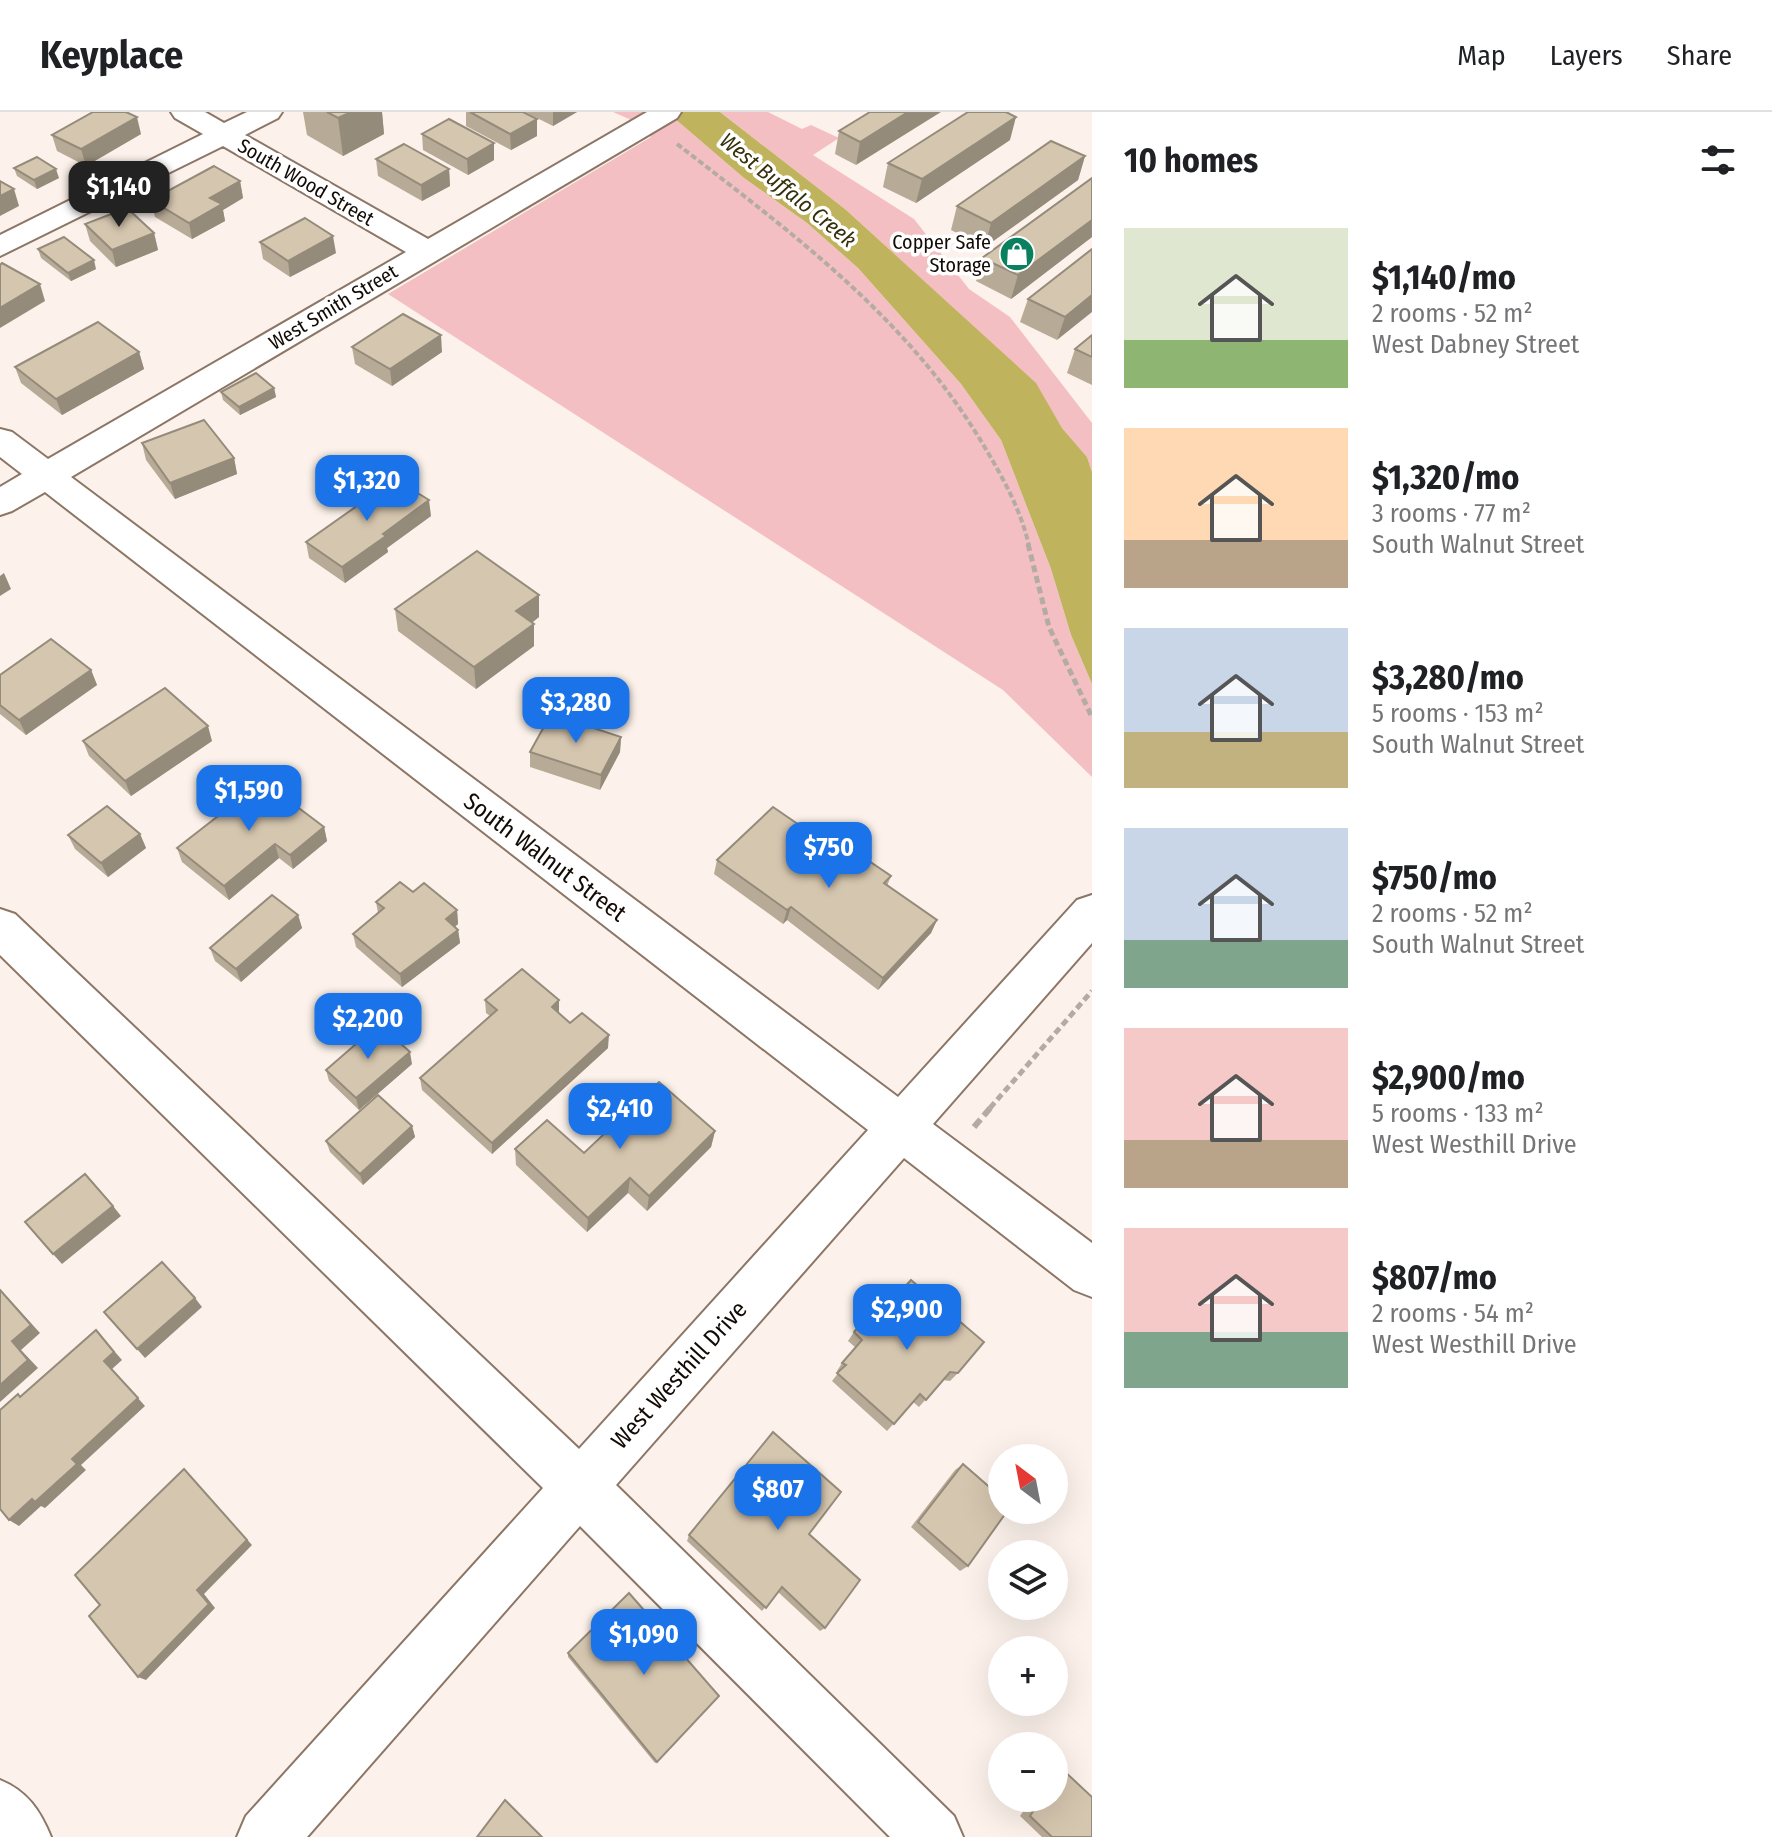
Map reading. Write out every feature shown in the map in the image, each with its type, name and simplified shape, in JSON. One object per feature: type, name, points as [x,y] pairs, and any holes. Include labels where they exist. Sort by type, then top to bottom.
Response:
[{"type":"street","name":"South Wood Street","points":[[185,112],[427,251]]},
{"type":"street","points":[[0,247],[268,112]]},
{"type":"street","name":"West Smith Street","points":[[0,503],[659,116]]},
{"type":"street","name":"South Walnut Street","points":[[0,440],[1092,1273]]},
{"type":"street","name":"West Westhill Drive","points":[[267,1837],[1092,913]]},
{"type":"street","points":[[0,927],[579,1486],[933,1837]]},
{"type":"street","points":[[0,1810],[21,1837]]},
{"type":"path","points":[[659,116],[884,315],[940,381],[978,439],[1020,516],[1039,597],[1061,662],[1092,717]]},
{"type":"path","points":[[970,1131],[1092,991]]},
{"type":"shaded area","points":[[613,112],[667,112],[744,178],[807,223],[858,268],[961,384],[1001,440],[1051,569],[1071,635],[1092,684],[1092,777],[1003,690],[388,294],[651,137],[629,119]]},
{"type":"shaded area","points":[[720,112],[768,112],[802,129],[811,125],[839,138],[813,155],[914,219],[969,289],[1010,317],[1092,423],[1092,472],[1087,457],[1062,428],[1035,383],[845,209]]},
{"type":"water","name":"West Buffalo Creek","points":[[667,112],[720,112],[845,209],[1036,383],[1062,428],[1087,457],[1092,472],[1092,684],[1071,635],[1051,569],[1001,440],[961,384],[858,268],[807,223],[744,178]]},
{"type":"building","points":[[93,112],[126,112],[137,117],[81,149],[52,135]]},
{"type":"building","points":[[327,112],[351,112],[338,118]]},
{"type":"building","points":[[470,112],[523,112],[537,119],[510,134]]},
{"type":"building","points":[[870,112],[908,112],[860,142],[839,131]]},
{"type":"building","points":[[968,112],[1006,112],[1016,117],[922,179],[888,163]]},
{"type":"building","points":[[449,119],[494,143],[467,159],[422,134]]},
{"type":"building","points":[[1051,141],[1085,156],[991,223],[957,206]]},
{"type":"building","points":[[404,144],[449,169],[421,185],[376,159]]},
{"type":"building","points":[[37,157],[56,169],[34,180],[14,168]]},
{"type":"building","points":[[214,166],[240,181],[210,198],[222,204],[189,223],[151,200]]},
{"type":"building","points":[[1092,178],[1092,220],[1018,275],[982,258]]},
{"type":"building","points":[[0,181],[14,189],[0,196]]},
{"type":"building","points":[[127,208],[154,233],[112,250],[85,224]]},
{"type":"building","points":[[305,218],[333,236],[288,261],[260,242]]},
{"type":"building","points":[[64,237],[94,260],[68,273],[38,249]]},
{"type":"building","points":[[1092,249],[1092,295],[1065,317],[1028,299]]},
{"type":"building","points":[[2,263],[40,284],[0,308],[0,265]]},
{"type":"building","points":[[403,314],[441,335],[390,369],[352,347]]},
{"type":"building","points":[[98,322],[139,352],[56,399],[15,367]]},
{"type":"building","points":[[1092,335],[1092,357],[1075,349]]},
{"type":"building","points":[[256,373],[274,388],[239,407],[221,392]]},
{"type":"building","points":[[204,420],[234,458],[170,483],[142,443]]},
{"type":"building","points":[[395,479],[429,500],[383,534],[386,536],[342,567],[306,542]]},
{"type":"building","points":[[477,551],[539,595],[516,611],[534,624],[474,667],[395,609]]},
{"type":"building","points":[[51,639],[91,670],[19,720],[0,705],[0,675]]},
{"type":"building","points":[[165,688],[208,726],[125,781],[83,741]]},
{"type":"building","points":[[551,714],[621,737],[601,775],[530,752]]},
{"type":"building","points":[[263,781],[324,827],[290,855],[275,844],[224,886],[177,848]]},
{"type":"building","points":[[107,806],[140,834],[101,863],[68,835]]},
{"type":"building","points":[[773,807],[824,842],[832,836],[891,876],[884,883],[937,920],[883,978],[791,907],[787,910],[717,860]]},
{"type":"building","points":[[400,882],[413,892],[424,883],[457,910],[446,919],[458,930],[400,974],[353,934],[384,908],[376,902]]},
{"type":"building","points":[[272,895],[298,915],[236,969],[210,948]]},
{"type":"building","points":[[522,969],[559,1000],[552,1007],[570,1023],[582,1013],[609,1035],[492,1143],[420,1078],[497,1010],[485,1000]]},
{"type":"building","points":[[379,1024],[410,1052],[356,1098],[326,1070]]},
{"type":"building","points":[[659,1082],[715,1131],[649,1196],[630,1178],[588,1218],[515,1149],[547,1120],[584,1153]]},
{"type":"building","points":[[378,1095],[412,1126],[360,1174],[326,1141]]},
{"type":"building","points":[[85,1174],[113,1206],[53,1254],[25,1222]]},
{"type":"building","points":[[162,1262],[195,1298],[137,1349],[104,1312]]},
{"type":"building","points":[[911,1280],[984,1342],[958,1373],[950,1372],[926,1400],[920,1394],[894,1424],[837,1373],[862,1340],[854,1332],[879,1303],[886,1308]]},
{"type":"building","points":[[0,1290],[31,1325],[12,1341],[28,1360],[0,1385]]},
{"type":"building","points":[[96,1330],[114,1352],[104,1361],[138,1398],[72,1459],[77,1464],[35,1502],[32,1499],[9,1520],[0,1509],[0,1410],[18,1394],[20,1397]]},
{"type":"building","points":[[773,1432],[841,1492],[809,1534],[860,1580],[825,1628],[782,1587],[766,1608],[689,1535]]},
{"type":"building","points":[[963,1464],[988,1486],[988,1524],[998,1524],[968,1566],[918,1522]]},
{"type":"building","points":[[184,1469],[247,1540],[197,1590],[209,1604],[138,1677],[89,1616],[100,1605],[75,1575]]},
{"type":"building","points":[[629,1593],[719,1696],[657,1762],[568,1653]]},
{"type":"building","points":[[1068,1775],[1092,1797],[1092,1837],[1052,1837],[1030,1816],[1033,1812],[1068,1812]]},
{"type":"building","points":[[505,1800],[542,1837],[477,1837]]},
{"type":"place","name":"Copper Safe Storage","points":[[1017,254]]}]
